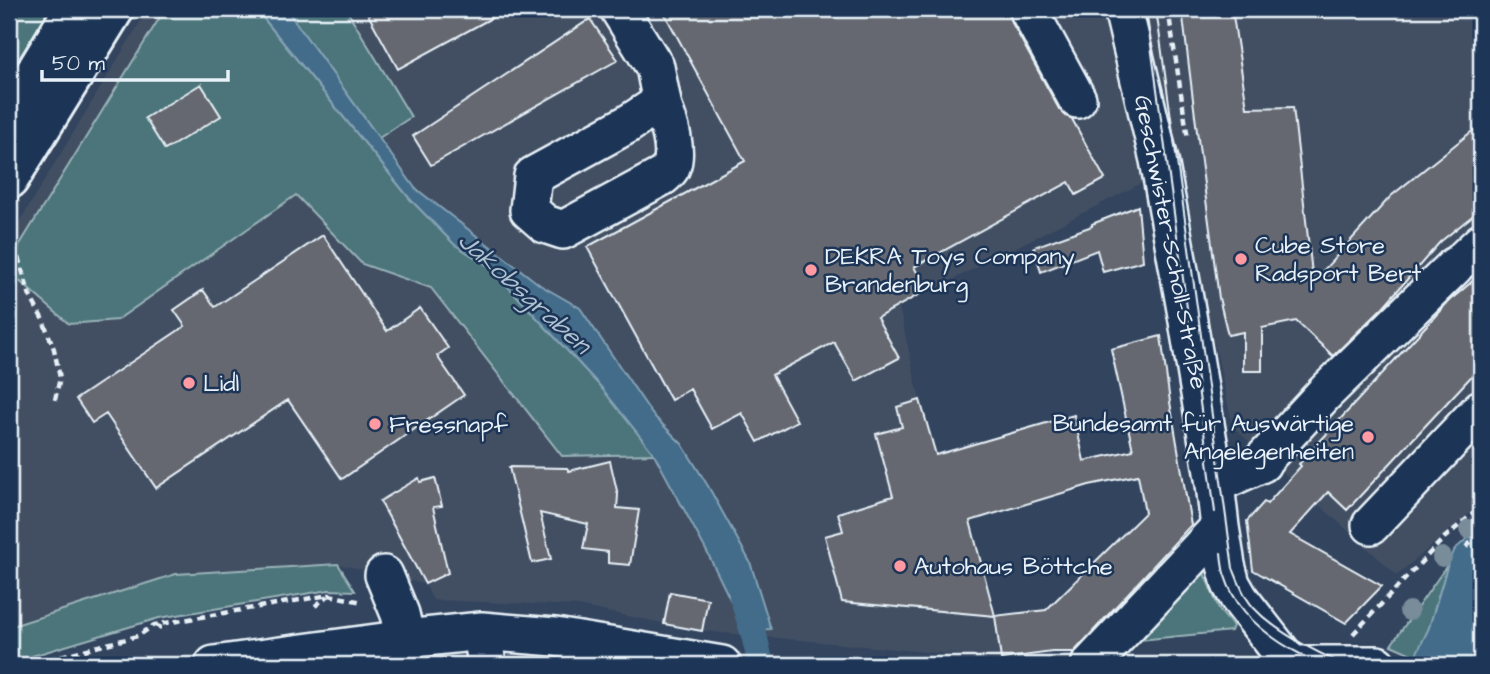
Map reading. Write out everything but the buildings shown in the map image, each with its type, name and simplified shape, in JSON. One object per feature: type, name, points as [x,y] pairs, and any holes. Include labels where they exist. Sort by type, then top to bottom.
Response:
[{"type":"main road","points":[[9,116],[74,9]]},
{"type":"main road","points":[[9,179],[114,9]]},
{"type":"street","points":[[1028,9],[1077,99]]},
{"type":"street","name":"Geschwister-Scholl-Straße","points":[[1123,9],[1159,160],[1215,484],[1226,565],[1235,591],[1291,665]]},
{"type":"street","points":[[624,11],[655,66],[663,108]]},
{"type":"street","points":[[1215,484],[1262,463],[1325,393],[1467,256]]},
{"type":"street","points":[[1371,525],[1481,409]]},
{"type":"street","points":[[1090,665],[1220,527]]},
{"type":"street","points":[[384,575],[400,614],[395,652]]},
{"type":"street","points":[[214,665],[485,648],[555,637],[722,665]]},
{"type":"street","points":[[1277,665],[1322,665],[1346,656],[1377,665]]},
{"type":"path","points":[[9,235],[30,296],[54,349],[60,378],[54,404]]},
{"type":"path","points":[[1346,656],[1444,538],[1481,507]]},
{"type":"path","points":[[1466,547],[1481,533]]},
{"type":"path","points":[[315,606],[329,595]]},
{"type":"path","points":[[155,625],[166,630]]},
{"type":"shaded area","points":[[148,9],[165,9],[9,262],[9,239]]},
{"type":"shaded area","points":[[346,9],[1481,9],[1481,504],[1397,575],[1233,427],[1175,166],[899,307],[920,400],[936,455],[970,521],[995,616],[1001,659],[702,631],[578,606],[433,600],[425,584],[338,564],[176,574],[9,627],[9,422],[18,408],[9,353],[9,272],[69,324],[117,320],[296,195],[362,264],[430,288],[562,456],[654,454],[707,552],[744,630],[771,629],[750,562],[682,444],[652,414],[580,308],[540,285],[415,188],[379,138],[411,117]]},
{"type":"green space","points":[[9,9],[52,9],[9,77]]},
{"type":"green space","points":[[165,9],[256,9],[410,199],[454,244],[490,267],[600,386],[654,454],[562,456],[431,288],[362,264],[296,195],[117,320],[69,324],[9,272],[9,262]]},
{"type":"green space","points":[[286,9],[346,9],[411,117],[379,138]]},
{"type":"green space","points":[[338,564],[355,591],[329,590],[159,618],[9,663],[9,627],[176,574]]},
{"type":"green space","points":[[1448,564],[1429,628],[1416,656],[1391,645]]},
{"type":"green space","points":[[1204,573],[1220,611],[1233,626],[1231,631],[1129,641],[1189,575]]},
{"type":"water","points":[[256,9],[286,9],[415,188],[540,285],[580,308],[652,414],[682,444],[708,486],[750,562],[771,629],[745,630],[654,454],[600,386],[490,267],[454,244],[410,199]]},
{"type":"water","points":[[1481,527],[1481,665],[1411,665],[1429,628],[1455,549]]},
{"type":"waterway","name":"Jakobsgraben","points":[[742,596],[761,665]]},
{"type":"tram line","points":[[1146,9],[1215,512]]},
{"type":"tram line","points":[[1156,9],[1233,568],[1249,602],[1266,619],[1298,642],[1345,665]]},
{"type":"tram line","points":[[1221,553],[1223,570],[1230,589],[1245,612],[1266,632],[1302,655]]},
{"type":"place","name":"Cube Store Radsport Bert","points":[[1241,259]]},
{"type":"place","name":"DEKRA Toys Company Brandenburg","points":[[811,270]]},
{"type":"place","name":"Lidl","points":[[189,383]]},
{"type":"place","name":"Fressnapf","points":[[375,424]]},
{"type":"place","name":"Bundesamt für Auswärtige Angelegenheiten","points":[[1368,437]]},
{"type":"place","name":"Autohaus Böttche","points":[[900,566]]}]
